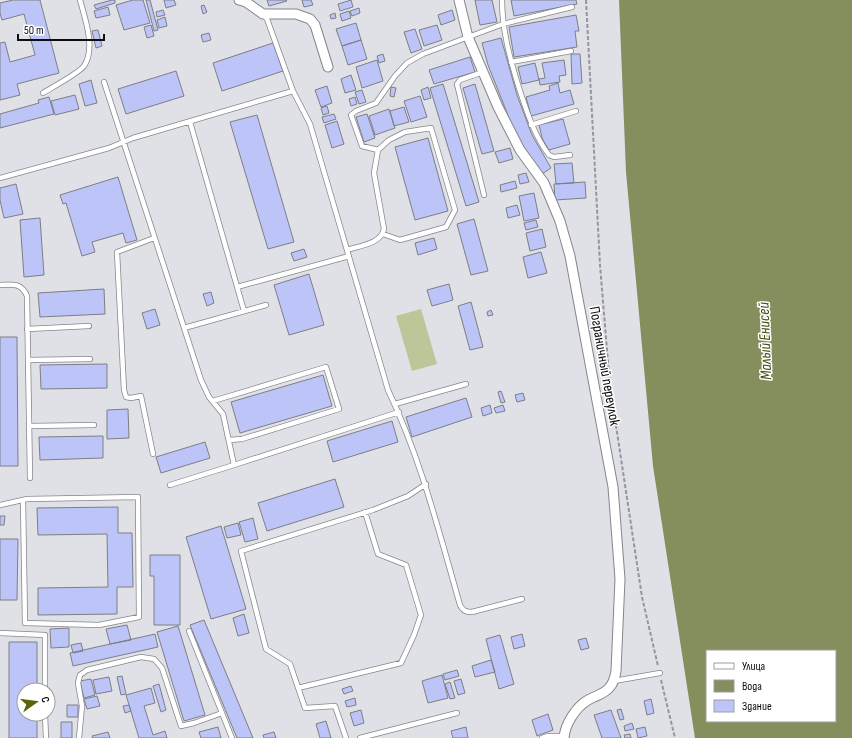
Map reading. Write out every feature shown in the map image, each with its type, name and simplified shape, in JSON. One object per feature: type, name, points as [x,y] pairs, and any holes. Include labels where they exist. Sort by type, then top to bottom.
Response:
[{"type":"street","points":[[239,0],[246,2],[263,14],[296,14],[310,19],[315,25],[328,67]]},
{"type":"street","name":"Пограничный переулок","points":[[458,0],[468,37],[498,107],[520,150],[544,183],[560,221],[570,256],[613,487],[620,579],[617,654],[614,681]]},
{"type":"street","points":[[564,737],[567,726],[579,706],[609,688],[614,681]]},
{"type":"lane","points":[[43,93],[84,66],[88,53],[89,36],[80,0]]},
{"type":"lane","points":[[502,0],[503,24],[512,62],[531,125],[550,155],[554,157],[570,154]]},
{"type":"lane","points":[[378,150],[362,146],[351,115],[356,111],[376,103],[395,76],[407,63],[423,54],[503,24],[572,7]]},
{"type":"lane","points":[[263,14],[267,18],[293,91],[310,124],[388,390],[399,412],[426,484],[460,605],[462,609],[467,612],[472,612],[522,599]]},
{"type":"lane","points":[[512,62],[571,51]]},
{"type":"lane","points":[[483,72],[460,80],[456,84],[484,195]]},
{"type":"lane","points":[[104,82],[201,380],[209,397],[223,414],[234,465]]},
{"type":"lane","points":[[0,178],[109,148],[133,138],[293,91]]},
{"type":"lane","points":[[531,125],[576,111]]},
{"type":"lane","points":[[190,122],[244,311]]},
{"type":"lane","points":[[347,250],[378,240],[383,234],[384,229],[374,173],[378,150],[389,140],[405,132],[431,128],[455,210],[446,227],[400,240],[383,234]]},
{"type":"lane","points":[[153,454],[141,396],[132,398],[126,397],[124,390],[117,252],[154,238]]},
{"type":"lane","points":[[237,287],[349,256]]},
{"type":"lane","points":[[0,285],[16,285],[24,291],[27,296],[30,478]]},
{"type":"lane","points":[[184,328],[266,305]]},
{"type":"lane","points":[[27,329],[89,326]]},
{"type":"lane","points":[[28,360],[90,359]]},
{"type":"lane","points":[[213,401],[326,367],[339,409],[242,439],[229,440]]},
{"type":"lane","points":[[395,404],[466,384]]},
{"type":"lane","points":[[170,485],[399,412]]},
{"type":"lane","points":[[29,426],[94,425]]},
{"type":"lane","points":[[346,738],[335,706],[305,708],[290,664],[266,649],[241,551],[365,512],[408,496],[426,484]]},
{"type":"lane","points":[[0,505],[23,500],[138,497],[139,617],[99,625],[25,623],[23,500]]},
{"type":"lane","points":[[298,688],[401,662],[414,635],[421,615],[406,565],[378,554],[365,512]]},
{"type":"lane","points":[[189,630],[232,738]]},
{"type":"lane","points":[[0,633],[45,634],[45,682]]},
{"type":"lane","points":[[79,738],[82,706],[78,683],[80,675],[87,670],[141,657],[154,659],[162,668],[181,726],[194,724],[222,712]]},
{"type":"lane","points":[[614,681],[660,673]]},
{"type":"lane","points":[[360,738],[456,713]]},
{"type":"lane","points":[[45,722],[46,738]]},
{"type":"lane","points":[[542,738],[548,736],[564,737]]},
{"type":"path","points":[[586,0],[600,265],[610,386],[642,597],[675,738]]},
{"type":"shaded area","points":[[421,309],[437,364],[412,371],[396,316]]},
{"type":"water","name":"Малый Енисей","points":[[619,0],[852,0],[852,738],[695,738],[653,466],[626,172]]},
{"type":"building","points":[[13,0],[40,0],[59,73],[17,84],[20,95],[0,100],[0,43],[5,42],[10,62],[35,55],[24,14],[2,20],[0,3]]},
{"type":"building","points":[[115,0],[115,3],[96,9],[94,5]]},
{"type":"building","points":[[133,0],[143,0],[150,23],[124,30],[116,5]]},
{"type":"building","points":[[146,0],[150,0],[158,30],[154,31]]},
{"type":"building","points":[[164,0],[174,0],[176,5],[166,8]]},
{"type":"building","points":[[267,0],[286,0],[287,1],[269,6]]},
{"type":"building","points":[[302,0],[311,0],[313,5],[304,7]]},
{"type":"building","points":[[351,0],[353,7],[340,11],[338,4]]},
{"type":"building","points":[[475,0],[492,0],[497,22],[480,25]]},
{"type":"building","points":[[511,0],[576,0],[577,4],[514,16]]},
{"type":"building","points":[[204,5],[207,12],[203,14],[201,6]]},
{"type":"building","points":[[108,7],[110,15],[96,18],[94,11]]},
{"type":"building","points":[[359,8],[360,13],[352,16],[350,11]]},
{"type":"building","points":[[163,10],[165,15],[157,17],[156,12]]},
{"type":"building","points":[[452,10],[455,20],[441,25],[438,15]]},
{"type":"building","points":[[349,11],[351,18],[342,21],[340,14]]},
{"type":"building","points":[[335,13],[336,18],[331,19],[330,15]]},
{"type":"building","points":[[576,15],[579,31],[575,31],[577,47],[514,57],[509,27]]},
{"type":"building","points":[[165,17],[167,26],[159,28],[157,20]]},
{"type":"building","points":[[356,23],[361,40],[342,46],[336,29]]},
{"type":"building","points":[[151,25],[154,36],[147,38],[144,27]]},
{"type":"building","points":[[437,25],[442,40],[424,46],[419,30]]},
{"type":"building","points":[[415,29],[422,49],[411,53],[404,32]]},
{"type":"building","points":[[98,30],[102,46],[96,48],[92,31]]},
{"type":"building","points":[[209,33],[211,40],[203,42],[201,35]]},
{"type":"building","points":[[501,38],[517,95],[532,135],[551,168],[542,174],[519,143],[488,65],[482,43]]},
{"type":"building","points":[[361,40],[367,59],[348,65],[342,46]]},
{"type":"building","points":[[273,43],[283,71],[222,91],[213,63]]},
{"type":"building","points":[[383,54],[385,61],[379,63],[377,56]]},
{"type":"building","points":[[571,54],[580,54],[582,83],[572,84]]},
{"type":"building","points":[[470,57],[475,72],[434,84],[429,70]]},
{"type":"building","points":[[377,60],[383,81],[362,88],[356,67]]},
{"type":"building","points":[[564,60],[566,75],[559,76],[560,82],[540,85],[539,79],[545,78],[542,63]]},
{"type":"building","points":[[535,63],[539,80],[522,84],[518,67]]},
{"type":"building","points":[[176,71],[184,96],[126,114],[118,89]]},
{"type":"building","points":[[351,75],[356,90],[345,93],[341,79]]},
{"type":"building","points":[[91,80],[97,103],[85,106],[79,84]]},
{"type":"building","points":[[558,83],[560,93],[570,90],[574,104],[531,116],[526,97],[550,90],[549,86]]},
{"type":"building","points":[[443,84],[479,202],[466,206],[430,88]]},
{"type":"building","points":[[475,84],[494,151],[482,154],[463,88]]},
{"type":"building","points":[[327,86],[332,103],[321,107],[315,90]]},
{"type":"building","points":[[391,87],[396,88],[394,97],[390,96]]},
{"type":"building","points":[[428,87],[431,98],[424,100],[421,90]]},
{"type":"building","points":[[362,90],[366,102],[359,104],[355,92]]},
{"type":"building","points":[[75,95],[79,109],[55,115],[51,101]]},
{"type":"building","points":[[420,96],[427,117],[411,122],[404,101]]},
{"type":"building","points":[[49,97],[54,114],[0,128],[0,114],[39,103],[38,100]]},
{"type":"building","points":[[355,97],[357,104],[351,106],[349,99]]},
{"type":"building","points":[[327,106],[329,113],[323,115],[321,108]]},
{"type":"building","points":[[404,107],[409,122],[394,126],[390,111]]},
{"type":"building","points":[[389,109],[395,128],[375,135],[369,116]]},
{"type":"building","points":[[334,114],[336,119],[324,123],[322,117]]},
{"type":"building","points":[[367,114],[375,138],[364,142],[356,117]]},
{"type":"building","points":[[257,115],[294,242],[268,249],[230,122]]},
{"type":"building","points":[[563,119],[570,144],[549,150],[542,138],[539,125]]},
{"type":"building","points":[[337,121],[344,144],[332,148],[325,125]]},
{"type":"building","points":[[428,138],[448,211],[415,220],[395,147]]},
{"type":"building","points":[[510,148],[513,159],[499,163],[495,152]]},
{"type":"building","points":[[572,163],[574,183],[556,184],[554,164]]},
{"type":"building","points":[[526,173],[529,182],[520,184],[518,175]]},
{"type":"building","points":[[118,177],[137,240],[126,243],[123,233],[92,242],[95,252],[82,256],[66,203],[63,204],[60,195]]},
{"type":"building","points":[[515,181],[517,188],[501,192],[500,185]]},
{"type":"building","points":[[585,182],[586,198],[555,200],[554,184]]},
{"type":"building","points":[[16,184],[23,214],[4,218],[0,200],[0,188]]},
{"type":"building","points":[[534,193],[539,218],[524,221],[519,196]]},
{"type":"building","points":[[517,205],[520,215],[508,218],[506,208]]},
{"type":"building","points":[[40,218],[44,275],[24,277],[20,220]]},
{"type":"building","points":[[474,219],[488,271],[471,275],[457,224]]},
{"type":"building","points":[[536,220],[538,227],[526,230],[524,223]]},
{"type":"building","points":[[542,229],[546,247],[530,251],[526,233]]},
{"type":"building","points":[[434,238],[437,249],[418,255],[415,243]]},
{"type":"building","points":[[304,249],[307,257],[294,261],[291,253]]},
{"type":"building","points":[[541,252],[547,273],[528,278],[523,257]]},
{"type":"building","points":[[309,274],[324,325],[289,335],[274,285]]},
{"type":"building","points":[[449,284],[453,300],[432,306],[427,290]]},
{"type":"building","points":[[104,289],[105,314],[40,317],[38,293]]},
{"type":"building","points":[[211,292],[214,303],[207,306],[203,294]]},
{"type":"building","points":[[471,302],[483,347],[470,350],[458,306]]},
{"type":"building","points":[[155,309],[160,325],[147,329],[142,313]]},
{"type":"building","points":[[491,310],[493,315],[488,316],[487,312]]},
{"type":"building","points":[[0,337],[17,337],[18,466],[0,466]]},
{"type":"building","points":[[107,364],[107,388],[41,389],[40,365]]},
{"type":"building","points":[[323,375],[332,406],[240,433],[231,402]]},
{"type":"building","points":[[501,391],[505,402],[501,403],[498,392]]},
{"type":"building","points":[[523,393],[525,400],[517,402],[515,395]]},
{"type":"building","points":[[466,398],[472,417],[412,437],[406,417]]},
{"type":"building","points":[[490,405],[492,413],[483,416],[481,408]]},
{"type":"building","points":[[503,405],[505,411],[496,413],[494,408]]},
{"type":"building","points":[[128,409],[129,438],[107,439],[107,410]]},
{"type":"building","points":[[392,421],[398,442],[333,462],[327,441]]},
{"type":"building","points":[[103,436],[103,458],[40,460],[39,437]]},
{"type":"building","points":[[205,442],[210,458],[161,473],[156,457]]},
{"type":"building","points":[[335,479],[344,507],[267,531],[258,503]]},
{"type":"building","points":[[118,507],[118,533],[132,533],[133,587],[117,587],[117,614],[38,615],[38,588],[108,587],[107,534],[38,535],[37,508]]},
{"type":"building","points":[[0,516],[5,516],[4,525],[0,525]]},
{"type":"building","points":[[253,518],[258,539],[245,542],[239,522]]},
{"type":"building","points":[[238,523],[241,535],[227,538],[224,527]]},
{"type":"building","points":[[221,526],[246,609],[211,619],[186,537]]},
{"type":"building","points":[[0,539],[18,539],[17,600],[0,600]]},
{"type":"building","points":[[150,555],[180,555],[180,625],[154,625],[154,576],[150,576]]},
{"type":"building","points":[[244,614],[249,633],[238,636],[233,618]]},
{"type":"building","points":[[204,620],[253,738],[237,738],[190,625]]},
{"type":"building","points":[[127,625],[131,640],[110,644],[106,629]]},
{"type":"building","points":[[178,626],[205,715],[184,721],[157,632]]},
{"type":"building","points":[[69,628],[69,647],[51,648],[50,629]]},
{"type":"building","points":[[155,634],[158,647],[73,666],[70,653]]},
{"type":"building","points":[[522,634],[525,646],[514,649],[511,637]]},
{"type":"building","points":[[500,635],[514,684],[499,689],[486,639]]},
{"type":"building","points":[[586,638],[589,648],[581,650],[578,640]]},
{"type":"building","points":[[9,642],[37,642],[37,682],[16,682],[16,722],[37,722],[37,738],[9,738]]},
{"type":"building","points":[[81,643],[83,651],[73,653],[71,645]]},
{"type":"building","points":[[491,660],[495,672],[475,677],[472,666]]},
{"type":"building","points":[[457,670],[459,676],[445,680],[443,674]]},
{"type":"building","points":[[442,675],[448,698],[428,703],[422,681]]},
{"type":"building","points":[[122,676],[126,694],[121,695],[117,677]]},
{"type":"building","points":[[109,677],[112,691],[96,694],[93,680]]},
{"type":"building","points":[[91,679],[95,695],[84,698],[80,681]]},
{"type":"building","points":[[461,679],[465,693],[458,695],[454,681]]},
{"type":"building","points":[[450,682],[455,698],[450,699],[445,684]]},
{"type":"building","points":[[159,684],[166,710],[161,712],[153,686]]},
{"type":"building","points":[[351,686],[353,691],[344,694],[342,689]]},
{"type":"building","points":[[151,688],[155,703],[144,706],[153,735],[165,731],[167,738],[139,738],[126,695]]},
{"type":"building","points":[[97,696],[100,706],[87,709],[84,699]]},
{"type":"building","points":[[355,698],[356,705],[347,707],[345,701]]},
{"type":"building","points":[[651,699],[654,713],[647,715],[644,701]]},
{"type":"building","points":[[67,705],[78,705],[78,717],[67,717]]},
{"type":"building","points":[[129,705],[131,711],[125,713],[123,706]]},
{"type":"building","points":[[621,709],[624,719],[620,720],[617,710]]},
{"type":"building","points":[[361,710],[364,723],[354,726],[350,713]]},
{"type":"building","points":[[611,710],[621,738],[602,738],[594,715]]},
{"type":"building","points":[[548,714],[553,730],[537,736],[532,720]]},
{"type":"building","points":[[326,721],[331,738],[320,738],[316,724]]},
{"type":"building","points":[[61,722],[72,722],[72,738],[61,738]]},
{"type":"building","points":[[632,723],[634,729],[625,731],[624,726]]},
{"type":"building","points":[[218,727],[221,738],[201,738],[199,732]]},
{"type":"building","points":[[466,727],[468,738],[453,738],[451,731]]},
{"type":"building","points":[[645,727],[647,736],[638,738],[636,729]]},
{"type":"building","points":[[108,732],[110,738],[93,738],[92,736]]},
{"type":"building","points":[[274,732],[276,738],[264,738],[263,735]]},
{"type":"building","points":[[630,734],[631,738],[625,738],[624,735]]}]
